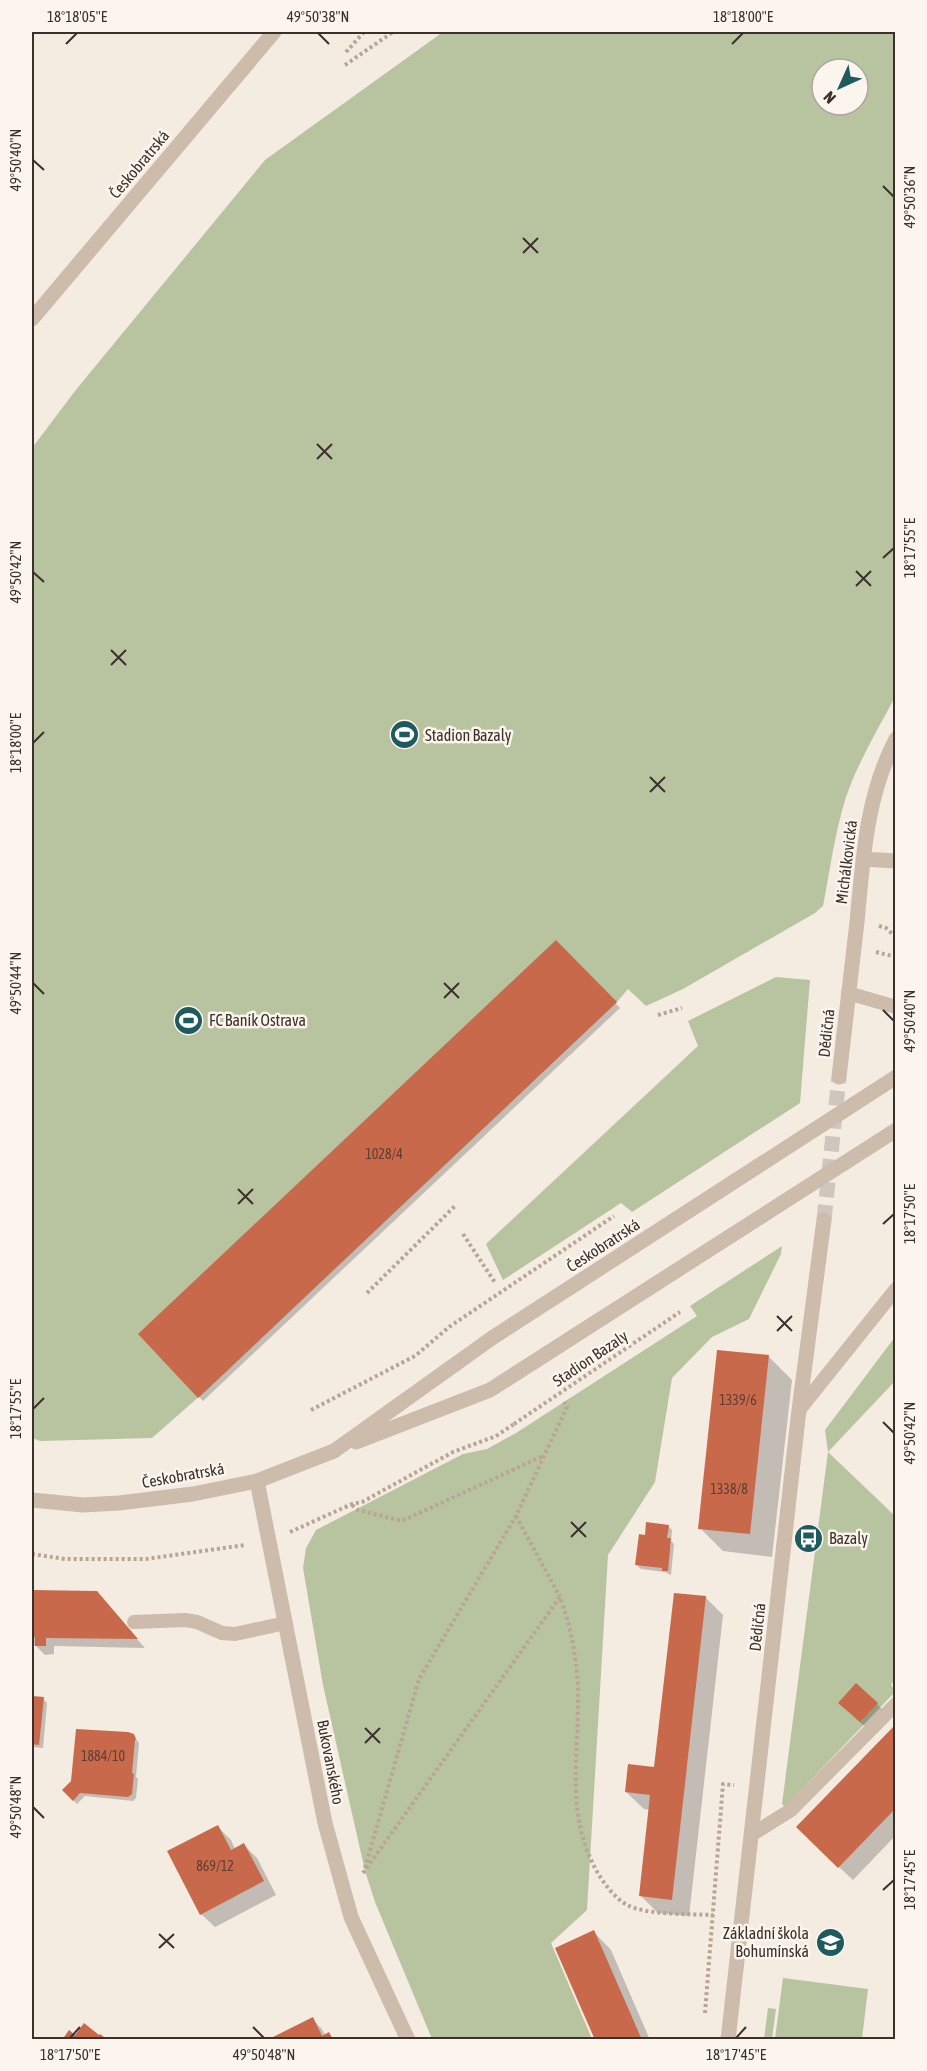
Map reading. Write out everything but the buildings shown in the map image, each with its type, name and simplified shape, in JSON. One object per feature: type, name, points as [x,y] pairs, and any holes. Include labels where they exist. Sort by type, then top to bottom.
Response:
[{"type":"street","name":"Českobratrská","points":[[32,319],[274,32]]},
{"type":"street","name":"Michálkovická","points":[[848,993],[872,800],[885,761],[896,739]]},
{"type":"street","points":[[863,859],[896,861]]},
{"type":"street","name":"Dědičná","points":[[839,1077],[848,993]]},
{"type":"street","name":"Českobratrská","points":[[334,1451],[492,1338],[896,1077]]},
{"type":"street","name":"Českobratrská","points":[[32,1500],[83,1505],[119,1503],[193,1494],[257,1481],[490,1390],[896,1130]]},
{"type":"street","name":"Dědičná","points":[[728,2040],[799,1410],[824,1220]]},
{"type":"street","name":"Bukovanského","points":[[257,1481],[325,1823],[351,1917],[408,2040]]},
{"type":"lane","points":[[848,993],[896,1007]]},
{"type":"lane","points":[[799,1410],[896,1289]]},
{"type":"lane","points":[[134,1622],[185,1620],[197,1622],[222,1633],[235,1634],[286,1623]]},
{"type":"lane","points":[[751,1835],[791,1810],[896,1704]]},
{"type":"path","points":[[346,52],[364,32]]},
{"type":"path","points":[[345,65],[393,32]]},
{"type":"path","points":[[879,952],[896,957]]},
{"type":"path","points":[[658,1015],[682,1008]]},
{"type":"path","points":[[367,1293],[455,1206]]},
{"type":"path","points":[[311,1410],[415,1356],[449,1327],[614,1216]]},
{"type":"path","points":[[463,1234],[496,1284]]},
{"type":"path","name":"Stadion Bazaly","points":[[32,1554],[65,1559],[146,1559],[270,1541],[352,1504],[362,1502],[453,1452],[496,1436],[680,1312]]},
{"type":"path","points":[[364,1871],[419,1679],[516,1516],[567,1407],[564,1402]]},
{"type":"path","points":[[352,1504],[358,1510],[402,1521],[544,1455]]},
{"type":"path","points":[[516,1516],[560,1597],[571,1627],[578,1687],[575,1796],[587,1851],[605,1884],[626,1904],[639,1910],[713,1915]]},
{"type":"path","points":[[345,1894],[364,1871],[560,1597]]},
{"type":"green space","name":"Stadion Bazaly","points":[[443,32],[895,32],[895,697],[862,758],[846,797],[823,906],[815,913],[683,989],[646,1006],[628,989],[617,1002],[210,1387],[152,1438],[40,1441],[32,1438],[32,448],[75,391],[265,160]]},
{"type":"green space","points":[[776,977],[810,980],[800,1103],[632,1212],[621,1203],[503,1280],[486,1244],[698,1046],[688,1021]]},
{"type":"green space","points":[[782,1246],[781,1254],[749,1319],[712,1337],[672,1378],[655,1482],[608,1555],[587,1910],[551,1943],[592,2039],[432,2039],[375,1902],[365,1871],[323,1685],[303,1568],[306,1548],[316,1530],[463,1454],[487,1449],[516,1433],[697,1316],[690,1306]]},
{"type":"green space","points":[[895,1337],[895,1381],[828,1452],[825,1430]]},
{"type":"green space","points":[[828,1452],[895,1516],[896,1680],[891,1684],[895,1692],[785,1807],[782,1804]]},
{"type":"green space","points":[[783,1978],[868,1989],[862,2039],[775,2039]]},
{"type":"green space","points":[[768,2008],[776,2009],[772,2039],[764,2039]]},
{"type":"tunnel","points":[[824,1220],[839,1077]]},
{"type":"place","name":"Stadion Bazaly","points":[[404,735]]},
{"type":"place","name":"FC Baník Ostrava","points":[[188,1020]]},
{"type":"place","name":"Bazaly","points":[[808,1538]]},
{"type":"place","name":"Základní škola Bohumínská","points":[[830,1942]]}]
